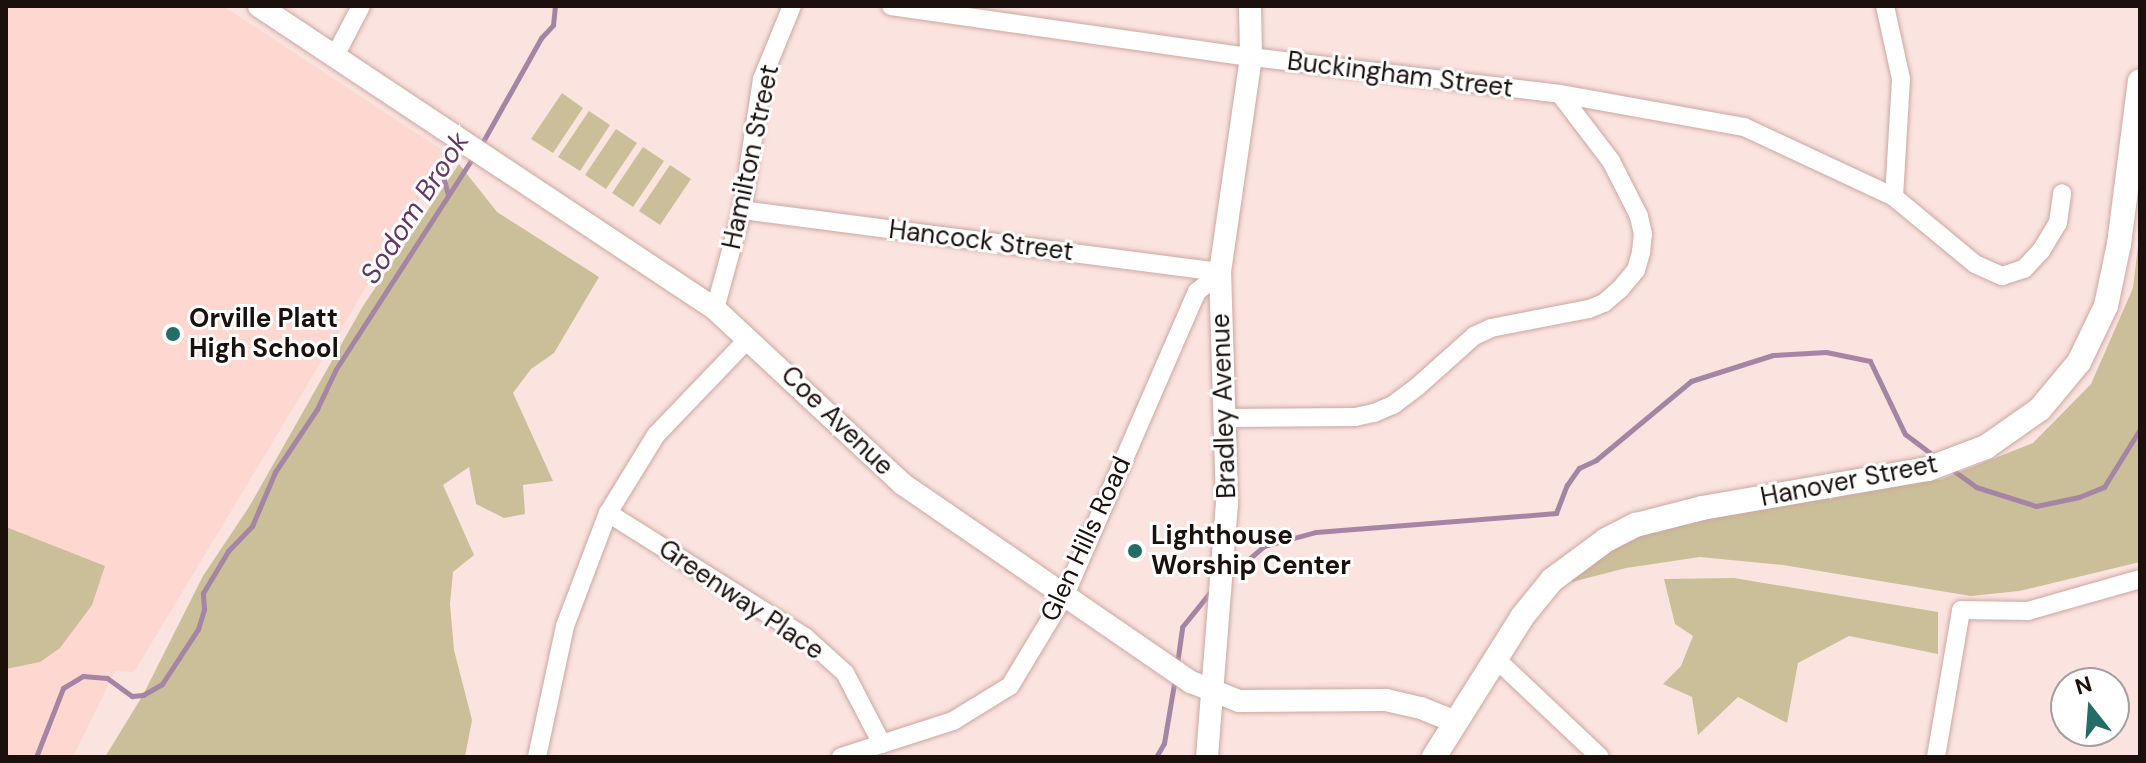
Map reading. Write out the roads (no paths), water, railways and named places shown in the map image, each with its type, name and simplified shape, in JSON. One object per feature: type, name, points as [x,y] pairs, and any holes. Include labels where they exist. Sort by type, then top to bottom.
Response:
[{"type":"main road","name":"Hanover Street","points":[[1434,757],[1495,658],[1552,580],[1606,540],[1636,525],[1702,508],[1886,478],[1938,466],[1986,447],[2040,409],[2062,385],[2094,336],[2113,277],[2140,81]]},
{"type":"street","name":"Coe Avenue","points":[[259,6],[715,309],[904,485],[1191,682],[1213,693],[1249,702],[1386,700],[1421,708],[1456,722]]},
{"type":"street","points":[[335,56],[361,6]]},
{"type":"street","name":"Hamilton Street","points":[[715,309],[742,210],[762,79],[792,6]]},
{"type":"street","name":"Buckingham Street","points":[[891,6],[1251,57],[1560,94],[1744,127],[1894,197],[1975,264],[2002,276],[2024,269],[2041,251],[2058,223],[2062,193]]},
{"type":"street","name":"Bradley Avenue","points":[[1250,6],[1251,57]]},
{"type":"street","name":"Bradley Avenue","points":[[1207,757],[1227,505],[1220,272],[1251,57],[1267,6]]},
{"type":"street","points":[[1885,6],[1901,79],[1894,197]]},
{"type":"street","points":[[1225,418],[1355,417],[1374,413],[1393,405],[1417,387],[1474,336],[1491,328],[1589,309],[1604,303],[1621,288],[1636,270],[1641,252],[1643,234],[1639,216],[1611,161],[1560,94]]},
{"type":"street","name":"Hancock Street","points":[[742,210],[1220,272]]},
{"type":"street","name":"Glen Hills Road","points":[[841,757],[953,721],[1010,686],[1065,595],[1197,292],[1220,272]]},
{"type":"street","points":[[537,757],[565,626],[608,513],[656,435],[749,338]]},
{"type":"street","name":"Greenway Place","points":[[608,513],[805,637],[845,673],[882,744]]},
{"type":"street","points":[[1936,757],[1961,610],[2028,611],[2140,579]]},
{"type":"street","points":[[1495,658],[1600,757]]},
{"type":"waterway","name":"Sodom Brook","points":[[481,145],[541,38],[553,25],[555,6]]},
{"type":"waterway","name":"Sodom Brook","points":[[36,757],[63,688],[83,676],[107,678],[132,696],[143,695],[162,684],[198,629],[204,609],[203,593],[228,551],[252,526],[275,472],[317,409],[336,369],[474,156]]},
{"type":"waterway","points":[[440,165],[448,194]]},
{"type":"waterway","points":[[1229,576],[1264,546],[1316,532],[1556,513],[1567,485],[1579,468],[1596,460],[1691,381],[1773,355],[1826,352],[1870,361],[1905,434],[1936,457]]},
{"type":"waterway","points":[[1950,468],[1976,487],[2036,506],[2079,497],[2104,487],[2140,429]]},
{"type":"waterway","points":[[1177,664],[1182,627],[1212,590]]},
{"type":"waterway","points":[[1156,757],[1164,743],[1175,678]]},
{"type":"place","name":"Orville Platt High School","points":[[173,334]]},
{"type":"place","name":"Lighthouse Worship Center","points":[[1135,551]]}]
